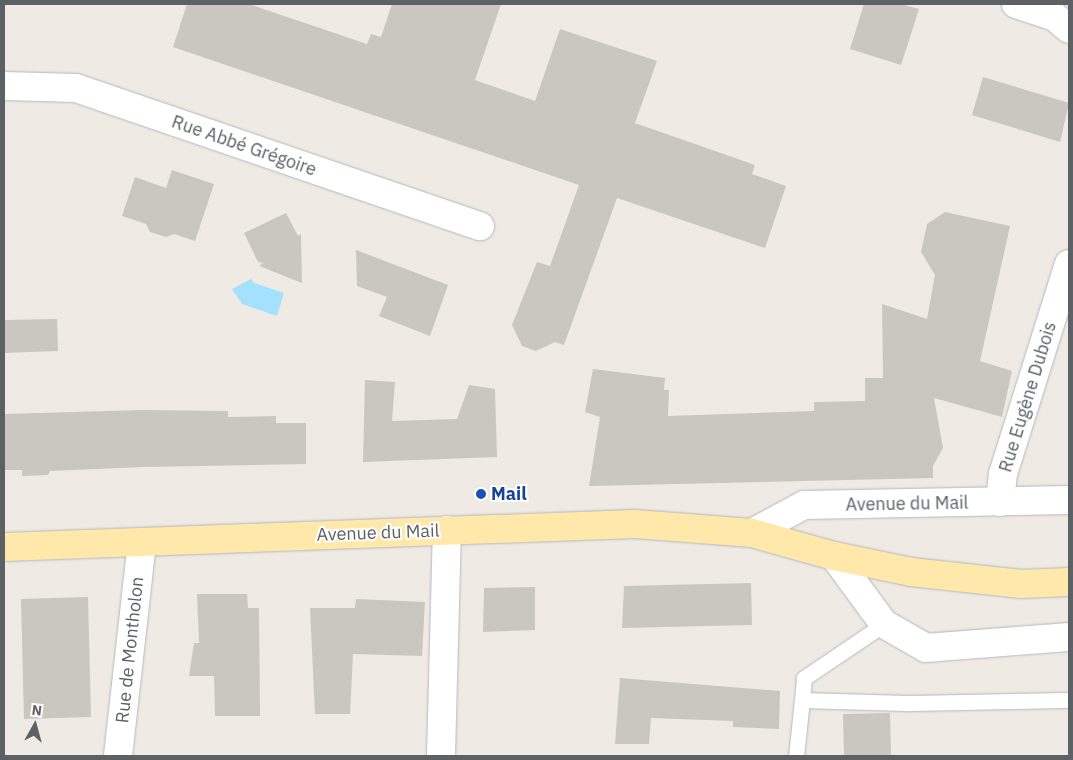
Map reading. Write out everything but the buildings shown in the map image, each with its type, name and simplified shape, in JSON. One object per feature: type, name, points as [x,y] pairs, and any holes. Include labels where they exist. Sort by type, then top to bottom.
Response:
[{"type":"main road","name":"Avenue du Mail","points":[[4,547],[636,524],[752,533],[834,556],[920,573],[1022,584],[1069,582]]},
{"type":"street","points":[[1016,4],[1055,17],[1069,29]]},
{"type":"street","name":"Rue Abbé Grégoire","points":[[4,86],[76,88],[480,226]]},
{"type":"street","name":"Rue Eugène Dubois","points":[[1000,502],[1003,474],[1069,264]]},
{"type":"street","name":"Avenue du Mail","points":[[752,533],[804,505],[1069,500]]},
{"type":"street","points":[[441,756],[447,530]]},
{"type":"street","name":"Rue de Montholon","points":[[118,756],[142,543]]},
{"type":"street","points":[[834,556],[884,624],[926,648],[1069,637]]},
{"type":"lane","points":[[796,756],[804,678],[884,624]]},
{"type":"lane","points":[[802,700],[906,703],[1069,700]]},
{"type":"water","points":[[251,279],[254,283],[284,293],[277,316],[242,304],[232,289]]},
{"type":"place","name":"Mail","points":[[481,494]]}]
